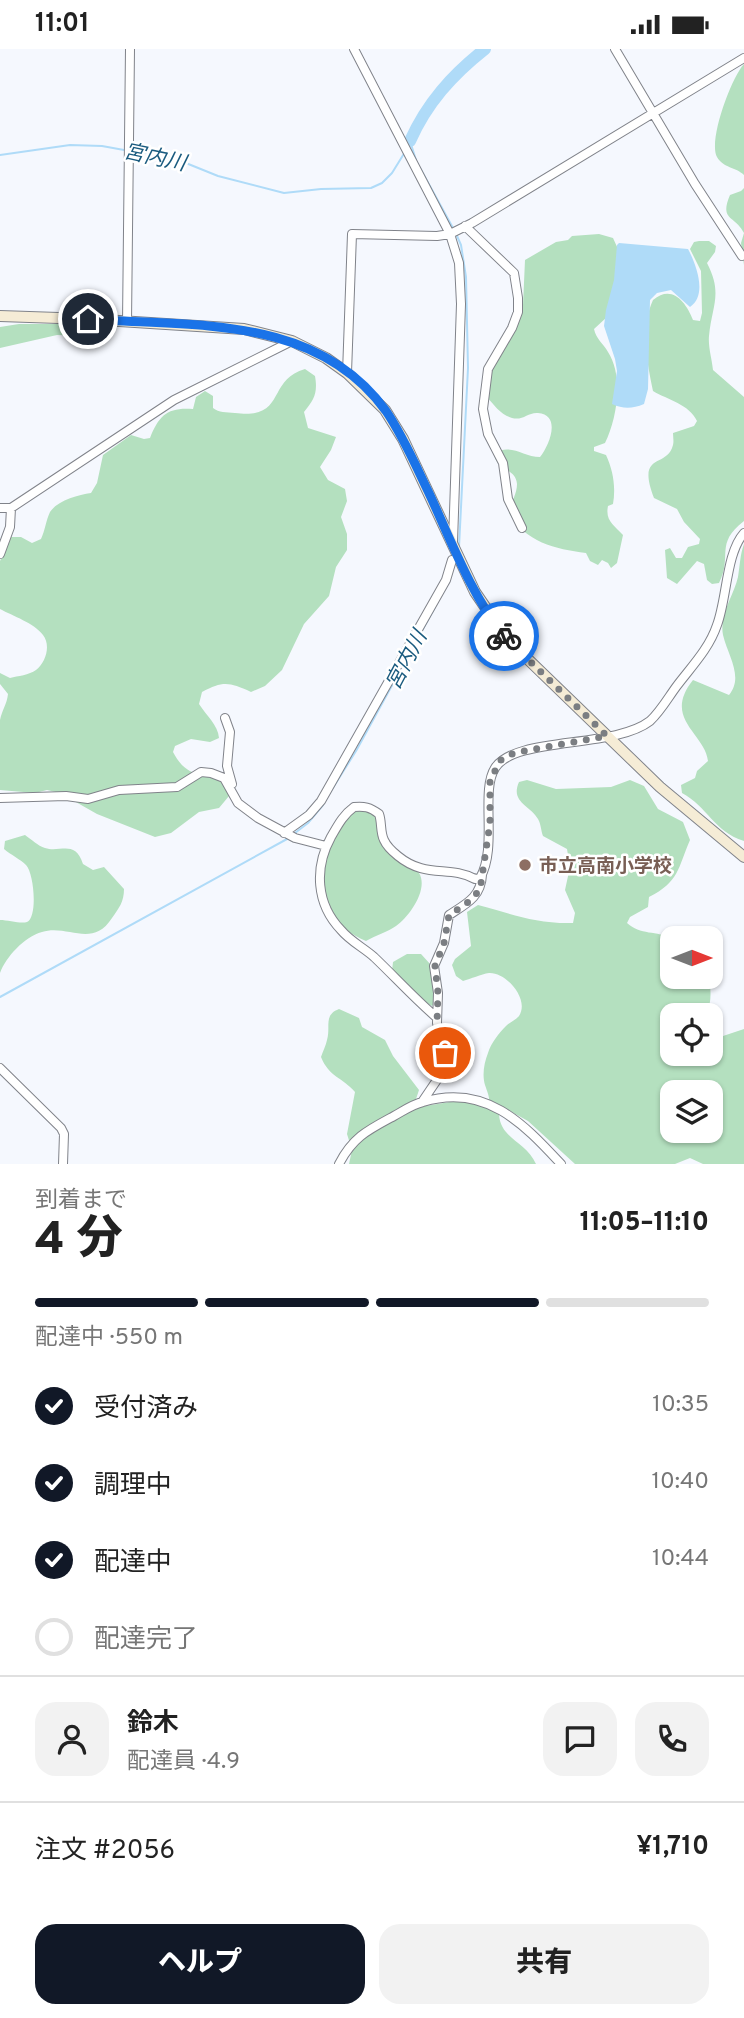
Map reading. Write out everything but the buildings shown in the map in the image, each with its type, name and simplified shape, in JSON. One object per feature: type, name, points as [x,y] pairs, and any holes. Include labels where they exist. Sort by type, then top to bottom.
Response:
[{"type":"street","points":[[127,322],[130,49]]},
{"type":"street","points":[[288,835],[321,801],[446,580],[455,556],[461,304],[459,263],[450,234],[354,49]]},
{"type":"street","points":[[615,49],[742,256]]},
{"type":"street","points":[[347,373],[352,234],[450,234],[744,58]]},
{"type":"street","points":[[465,226],[514,273],[517,312],[512,328],[488,369],[483,409],[488,434],[503,463],[508,499],[522,528]]},
{"type":"street","points":[[0,316],[244,329],[292,341],[326,358],[347,373],[385,410],[397,429],[455,556],[485,609],[507,639],[660,787],[744,857]]},
{"type":"street","points":[[0,508],[11,508],[174,400],[292,341]]},
{"type":"street","points":[[0,554],[10,527],[11,508]]},
{"type":"street","points":[[422,1102],[441,1074],[445,1060],[436,1017],[439,1004],[435,966],[444,943],[447,918],[480,890],[490,823],[490,780],[501,760],[520,751],[639,729],[653,718],[706,649],[717,626],[733,552],[744,533]]},
{"type":"street","points":[[225,718],[230,732],[227,766],[232,790]]},
{"type":"street","points":[[0,798],[66,796],[88,799],[119,790],[177,787],[201,772],[222,776],[238,803],[288,835],[326,846]]},
{"type":"street","points":[[436,1017],[362,946],[343,933],[332,919],[320,895],[320,877],[326,846],[347,812],[354,807],[365,806],[379,814],[382,837],[387,846],[407,864],[423,870],[462,874],[475,879],[482,875]]},
{"type":"street","points":[[0,1068],[61,1128],[64,1134],[63,1164]]},
{"type":"street","points":[[338,1164],[350,1144],[359,1136],[422,1102],[463,1097],[488,1103],[523,1125],[561,1164]]},
{"type":"street","points":[[345,1152],[348,1164]]},
{"type":"green space","points":[[744,64],[744,175],[720,161],[715,149],[722,110],[733,82]]},
{"type":"green space","points":[[744,188],[744,233],[727,214],[726,209],[730,195]]},
{"type":"green space","points":[[744,233],[744,265],[741,243]]},
{"type":"green space","points":[[599,234],[613,238],[618,249],[616,278],[607,317],[594,329],[613,362],[617,385],[613,422],[609,433],[605,443],[594,447],[594,451],[606,455],[610,467],[614,498],[613,504],[608,506],[608,515],[623,535],[617,563],[611,568],[602,560],[598,565],[590,561],[586,553],[542,542],[523,531],[516,523],[509,513],[517,488],[516,479],[498,463],[494,453],[506,449],[540,457],[550,439],[552,425],[550,419],[538,413],[519,418],[508,417],[487,397],[492,365],[523,305],[525,260],[572,236]]},
{"type":"green space","points":[[709,241],[716,246],[707,263],[715,292],[709,340],[713,370],[744,397],[744,521],[729,537],[719,583],[712,584],[707,580],[704,564],[697,561],[677,584],[667,578],[665,550],[670,548],[676,558],[682,558],[688,547],[699,544],[700,539],[684,522],[677,509],[654,498],[649,473],[654,463],[670,452],[673,433],[694,426],[697,421],[684,406],[653,391],[646,333],[653,300],[666,294],[678,297],[693,320],[700,321],[701,271],[690,249],[694,242]]},
{"type":"green space","points":[[19,324],[69,324],[90,328],[89,336],[57,335],[0,348],[0,327]]},
{"type":"green space","points":[[305,369],[315,376],[316,382],[314,396],[304,412],[308,428],[336,437],[320,467],[328,480],[345,489],[347,501],[341,517],[347,534],[347,550],[336,567],[329,596],[304,624],[282,670],[265,686],[251,692],[226,684],[202,692],[199,704],[214,724],[219,738],[210,742],[191,739],[175,746],[173,752],[185,767],[228,785],[229,796],[219,808],[199,812],[171,833],[155,837],[97,814],[60,793],[47,790],[35,793],[0,790],[0,720],[8,694],[0,684],[0,673],[10,678],[33,672],[40,667],[47,648],[39,631],[0,609],[0,561],[11,537],[21,537],[32,543],[41,539],[50,512],[58,504],[91,493],[97,483],[103,455],[131,435],[150,438],[161,418],[177,409],[193,409],[196,397],[205,391],[213,396],[215,410],[251,414],[270,405],[285,381]]},
{"type":"green space","points":[[744,544],[744,841],[725,831],[682,793],[681,785],[695,778],[697,771],[708,761],[705,751],[683,715],[685,694],[693,680],[729,695],[735,681],[734,666],[722,628],[738,577]]},
{"type":"green space","points":[[527,780],[556,789],[611,787],[630,780],[644,786],[658,809],[683,822],[690,840],[676,873],[666,886],[649,897],[648,907],[630,917],[627,923],[643,931],[660,934],[660,989],[710,989],[709,1003],[660,1003],[660,1066],[723,1066],[723,1036],[744,1029],[744,1164],[703,1164],[690,1158],[675,1164],[575,1164],[528,1121],[506,1109],[499,1114],[500,1122],[509,1135],[532,1156],[536,1164],[349,1164],[352,1150],[347,1134],[355,1092],[332,1073],[321,1057],[331,1015],[339,1009],[359,1018],[362,1027],[385,1040],[393,1056],[419,1090],[415,1102],[419,1107],[462,1100],[489,1106],[484,1077],[487,1057],[498,1035],[519,1016],[522,1009],[519,995],[514,988],[496,974],[489,973],[463,981],[456,976],[452,965],[455,959],[471,946],[467,912],[478,905],[536,920],[573,923],[575,913],[565,890],[570,867],[567,849],[543,836],[538,819],[519,799],[519,782]]},
{"type":"green space","points":[[356,809],[374,813],[378,819],[380,840],[411,864],[421,880],[420,894],[401,922],[366,941],[346,930],[333,915],[325,899],[323,881],[332,843],[342,825]]},
{"type":"green space","points":[[25,835],[45,848],[71,849],[80,856],[83,864],[93,870],[104,867],[124,889],[123,898],[112,918],[96,932],[42,932],[16,948],[0,973],[0,920],[27,922],[33,912],[34,895],[29,870],[24,863],[4,849],[5,841]]},
{"type":"green space","points":[[407,954],[421,954],[431,965],[436,1002],[432,1006],[418,998],[392,971],[393,962]]},
{"type":"water","points":[[619,243],[688,249],[699,279],[698,295],[690,307],[671,290],[657,293],[650,300],[648,389],[644,404],[632,408],[612,404],[617,371],[604,326]]},
{"type":"waterway","name":"宮内川","points":[[410,141],[424,114],[442,91],[485,49]]},
{"type":"waterway","name":"宮内川","points":[[410,141],[416,160]]},
{"type":"waterway","name":"宮内川","points":[[0,155],[70,145],[124,150]]},
{"type":"waterway","name":"宮内川","points":[[133,151],[171,157],[218,176],[284,193],[371,188],[382,183],[392,173],[405,152]]},
{"type":"waterway","name":"宮内川","points":[[420,168],[453,228]]},
{"type":"waterway","name":"宮内川","points":[[457,236],[466,277],[468,368],[459,547]]},
{"type":"waterway","name":"宮内川","points":[[329,794],[356,751],[435,607]]},
{"type":"waterway","name":"宮内川","points":[[295,833],[308,823],[323,805]]},
{"type":"waterway","name":"宮内川","points":[[0,997],[287,839]]},
{"type":"way so far","points":[[445,1053],[438,1035],[436,1017],[439,1004],[435,966],[443,948],[447,918],[480,890],[487,855],[489,787],[493,771],[506,756],[520,751],[607,736],[504,636]]},
{"type":"place","name":"市立高南小学校","points":[[525,865]]},
{"type":"route","points":[[88,319],[244,329],[292,341],[326,358],[347,373],[385,410],[403,439],[461,565],[485,609],[504,636]]}]
